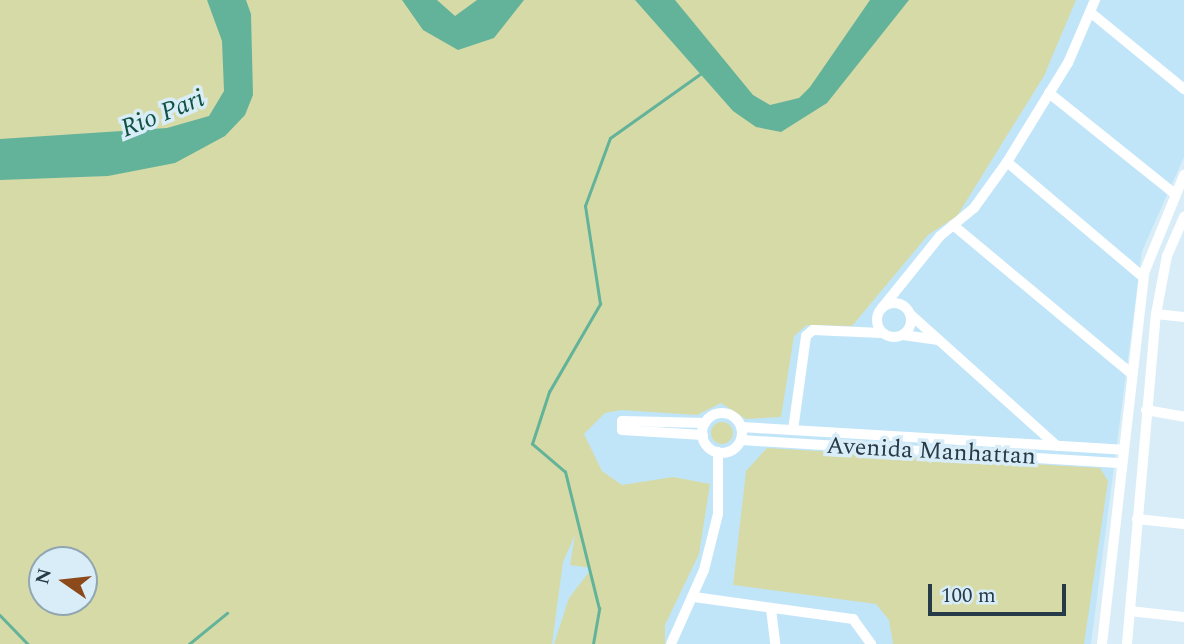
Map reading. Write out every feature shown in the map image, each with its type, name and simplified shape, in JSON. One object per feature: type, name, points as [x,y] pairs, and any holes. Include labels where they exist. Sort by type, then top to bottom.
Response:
[{"type":"street","points":[[866,332],[898,288],[1007,162],[1049,93],[1095,0]]},
{"type":"street","points":[[1090,12],[1184,89]]},
{"type":"street","points":[[1049,93],[1174,193]]},
{"type":"street","points":[[1007,162],[1143,277]]},
{"type":"street","points":[[1102,644],[1143,277],[1174,193],[1184,175]]},
{"type":"street","points":[[1127,644],[1156,314],[1183,221]]},
{"type":"street","points":[[953,225],[1132,374]]},
{"type":"street","points":[[898,288],[901,304],[911,315],[1057,446]]},
{"type":"street","points":[[880,310],[901,304]]},
{"type":"street","points":[[880,310],[882,333]]},
{"type":"street","points":[[1156,314],[1184,317]]},
{"type":"street","points":[[903,335],[911,315]]},
{"type":"street","points":[[793,430],[803,342],[813,330],[882,333],[939,340]]},
{"type":"street","points":[[1146,410],[1184,417]]},
{"type":"street","name":"Avenida Manhattan","points":[[703,435],[622,430],[622,421],[705,423],[727,413],[741,427],[1123,450]]},
{"type":"street","points":[[671,644],[694,597],[718,514],[718,452],[703,435],[705,423]]},
{"type":"street","points":[[718,452],[741,440],[741,427]]},
{"type":"street","name":"Avenida Manhattan","points":[[741,440],[1122,463]]},
{"type":"street","points":[[1137,519],[1184,524]]},
{"type":"street","points":[[694,597],[859,621],[871,644]]},
{"type":"street","points":[[771,609],[775,644]]},
{"type":"street","points":[[1130,611],[1184,617]]},
{"type":"shaded area","points":[[0,0],[1076,0],[1044,76],[957,216],[928,235],[852,326],[807,325],[794,336],[781,417],[746,419],[721,403],[697,415],[621,410],[605,413],[584,434],[602,471],[622,485],[673,477],[710,484],[699,554],[665,625],[665,644],[554,644],[569,598],[592,568],[570,565],[575,535],[563,562],[552,644],[0,644]]},
{"type":"shaded area","name":"Rio Pari","points":[[207,0],[246,0],[251,14],[253,95],[245,115],[225,136],[175,163],[108,176],[0,180],[0,139],[167,128],[209,116],[224,91],[222,41]]},
{"type":"shaded area","points":[[402,0],[437,0],[455,16],[477,0],[524,0],[494,38],[458,50],[423,30]]},
{"type":"shaded area","points":[[635,0],[675,0],[753,95],[770,105],[799,98],[810,87],[870,0],[909,0],[827,103],[781,132],[756,127],[733,111]]},
{"type":"shaded area","points":[[822,0],[1184,0],[1184,157],[1142,251],[1091,644],[496,644],[512,487]]},
{"type":"shaded area","points":[[722,422],[732,429],[733,433],[726,443],[722,444],[712,437],[711,433],[718,423]]},
{"type":"shaded area","points":[[767,448],[1100,468],[1108,481],[1084,644],[893,644],[889,620],[876,604],[733,585],[746,471]]},
{"type":"waterway","points":[[593,644],[599,609],[565,472],[532,444],[549,392],[600,304],[585,206],[610,138],[700,74]]},
{"type":"waterway","points":[[189,644],[227,613]]},
{"type":"waterway","points":[[0,615],[28,644]]}]
